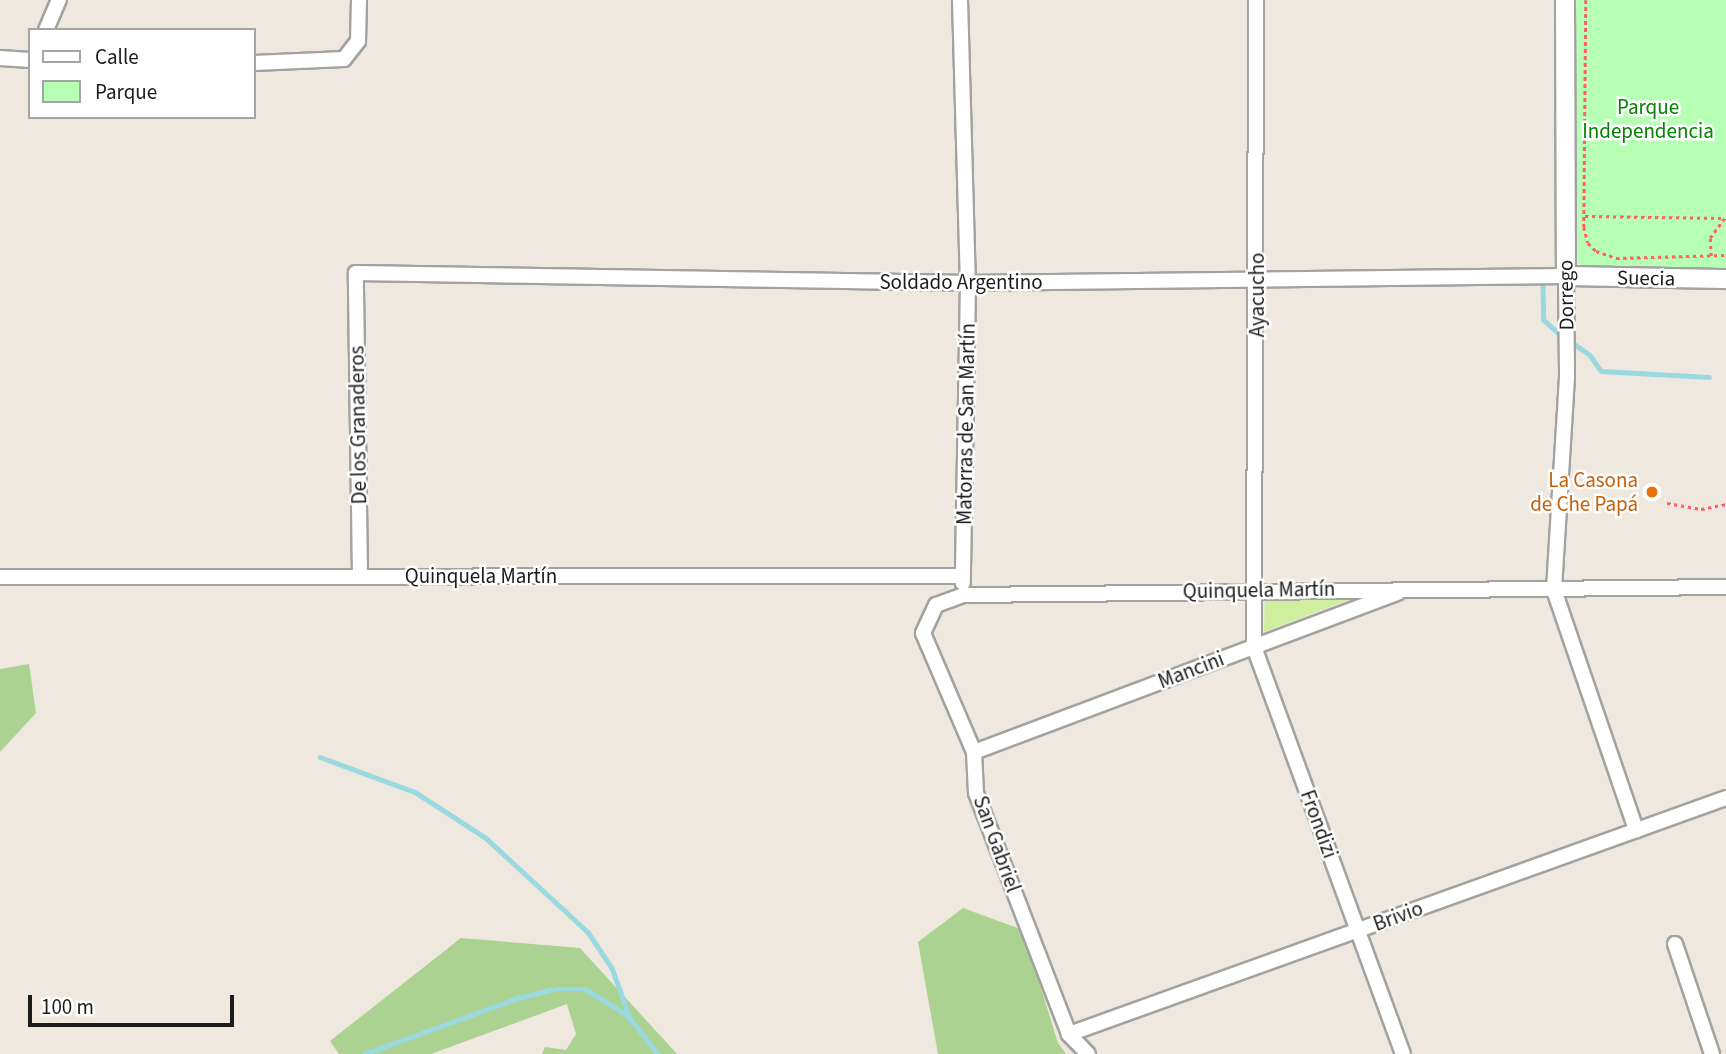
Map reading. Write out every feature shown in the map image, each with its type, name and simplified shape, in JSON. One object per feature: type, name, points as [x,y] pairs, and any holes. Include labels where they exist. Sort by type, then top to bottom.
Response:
[{"type":"street","points":[[47,28],[59,0]]},
{"type":"street","points":[[256,62],[344,59],[358,41],[359,0]]},
{"type":"street","name":"Matorras de San Martín","points":[[960,0],[968,283],[968,484],[962,576],[964,595]]},
{"type":"street","name":"Ayacucho","points":[[1256,0],[1256,590]]},
{"type":"street","name":"Dorrego","points":[[1554,590],[1567,377],[1565,0]]},
{"type":"street","points":[[0,58],[28,60]]},
{"type":"street","name":"Soldado Argentino","points":[[356,273],[968,283],[1566,276]]},
{"type":"street","name":"De los Granaderos","points":[[356,273],[360,576]]},
{"type":"street","name":"Suecia","points":[[1566,276],[1726,279]]},
{"type":"street","name":"Quinquela Martín","points":[[0,576],[962,576]]},
{"type":"street","name":"Quinquela Martín","points":[[964,595],[1726,587]]},
{"type":"street","name":"Mancini","points":[[974,752],[1409,589]]},
{"type":"street","name":"Frondizi","points":[[1256,590],[1254,647],[1403,1054]]},
{"type":"street","points":[[1554,590],[1636,830]]},
{"type":"street","name":"San Gabriel","points":[[964,595],[936,605],[923,633],[974,752],[976,793],[1069,1034]]},
{"type":"street","name":"Brivio","points":[[1069,1034],[1726,798]]},
{"type":"street","points":[[1675,944],[1712,1054]]},
{"type":"street","points":[[1069,1034],[1088,1054]]},
{"type":"path","points":[[1586,0],[1584,216],[1588,243],[1606,257],[1726,255]]},
{"type":"path","points":[[1584,216],[1726,216]]},
{"type":"path","points":[[1711,256],[1710,238],[1721,218]]},
{"type":"path","points":[[1667,503],[1701,509],[1726,503]]},
{"type":"green space","name":"Parque Independencia","points":[[1570,0],[1726,0],[1726,272],[1593,271],[1575,261]]},
{"type":"green space","points":[[1265,598],[1353,598],[1264,632]]},
{"type":"green space","points":[[29,664],[36,713],[0,752],[0,669]]},
{"type":"green space","points":[[963,908],[1023,930],[1058,1043],[1066,1054],[938,1054],[918,942]]},
{"type":"green space","points":[[461,938],[580,948],[677,1054],[542,1054],[545,1047],[566,1050],[576,1034],[567,1004],[431,1054],[339,1054],[330,1041]]},
{"type":"waterway","points":[[1543,281],[1544,320],[1562,336]]},
{"type":"waterway","points":[[1570,341],[1590,355],[1601,371],[1709,377]]},
{"type":"waterway","points":[[320,757],[415,792],[486,838],[588,932],[612,968],[630,1018]]},
{"type":"waterway","points":[[364,1054],[518,998],[554,989],[585,989],[615,1007],[630,1018],[658,1054]]},
{"type":"place","name":"La Casona de Che Papá","points":[[1652,492]]}]
